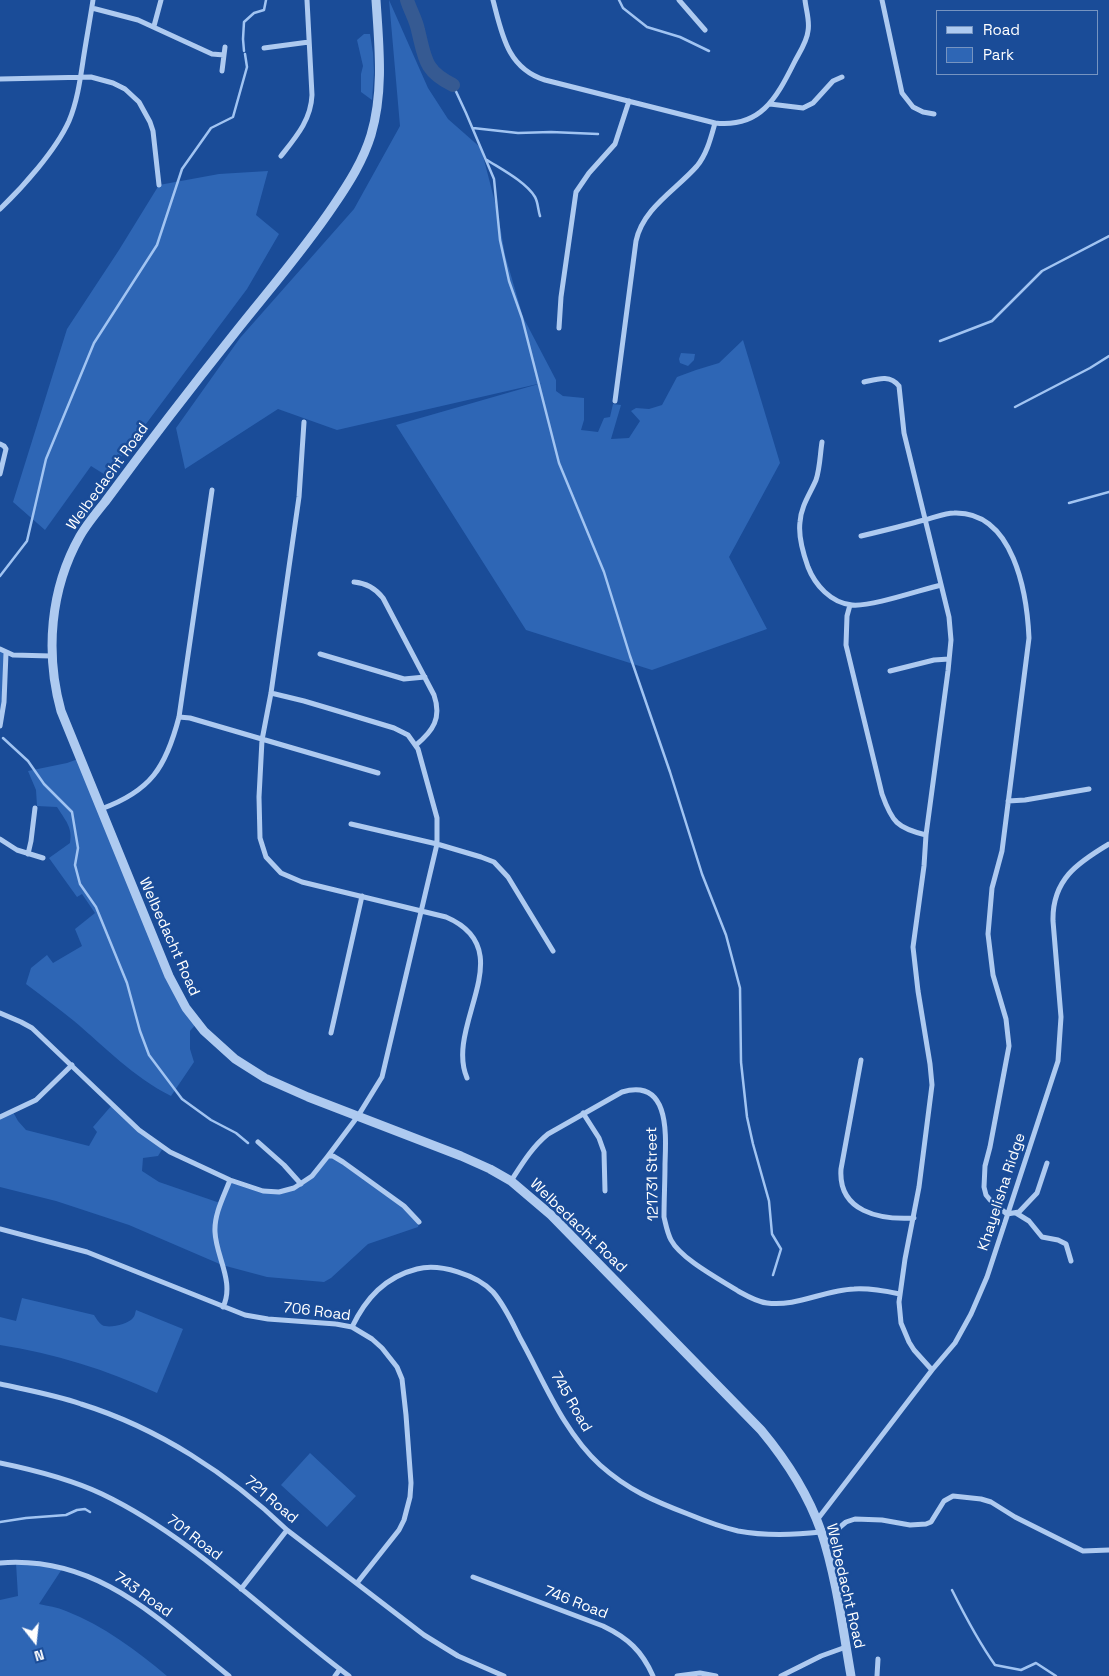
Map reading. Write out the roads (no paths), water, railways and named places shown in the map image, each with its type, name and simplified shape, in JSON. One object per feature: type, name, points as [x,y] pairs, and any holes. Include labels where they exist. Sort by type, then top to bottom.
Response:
[{"type":"street","points":[[0,209],[44,158],[65,129],[74,106],[80,78],[92,0]]},
{"type":"street","points":[[154,26],[161,0]]},
{"type":"street","points":[[281,156],[300,132],[311,109],[312,95],[307,0]]},
{"type":"street","name":"Welbedacht Road","points":[[376,0],[380,66],[379,90],[371,136],[360,165],[315,233],[234,333],[88,524],[72,552],[55,606],[51,656],[53,678],[61,711],[169,976],[182,1002],[201,1027],[235,1059],[265,1078],[490,1169],[511,1181],[551,1215],[761,1430],[782,1457],[800,1486],[821,1532],[836,1591],[851,1676]]},
{"type":"street","points":[[493,0],[507,46],[515,61],[526,70],[545,80],[715,123],[729,124],[740,123],[757,116],[770,104],[789,74],[807,36],[808,25],[805,0]]},
{"type":"street","points":[[679,0],[705,30]]},
{"type":"street","points":[[882,0],[902,93],[913,107],[923,112],[934,114]]},
{"type":"street","points":[[92,8],[127,16],[154,26],[212,54],[224,55]]},
{"type":"street","points":[[264,48],[309,42]]},
{"type":"street","points":[[222,71],[225,47]]},
{"type":"street","points":[[770,104],[803,108],[813,102],[832,81],[842,77]]},
{"type":"street","points":[[0,79],[100,78],[134,95],[147,114],[153,132],[159,185]]},
{"type":"street","points":[[559,328],[559,296],[576,192],[589,173],[615,144],[629,101]]},
{"type":"street","points":[[615,401],[639,229],[649,214],[700,162],[715,123]]},
{"type":"street","points":[[864,382],[889,378],[899,386],[904,433],[926,520],[948,617],[951,640],[944,711],[926,835],[924,866],[913,947],[932,1085],[919,1187],[899,1302],[901,1323],[914,1350],[932,1370]]},
{"type":"street","points":[[304,422],[299,498],[271,693],[262,740],[260,838],[266,857],[274,867],[292,879],[446,917],[461,924],[472,935],[480,951],[480,966],[479,980],[463,1053],[463,1066],[467,1078]]},
{"type":"street","points":[[822,442],[815,480],[801,514],[800,536],[808,567],[816,583],[829,595],[850,605],[865,604],[940,585]]},
{"type":"street","points":[[0,444],[6,449],[0,474]]},
{"type":"street","points":[[101,809],[140,790],[154,775],[172,745],[179,717],[212,490]]},
{"type":"street","points":[[861,536],[952,513],[962,513],[980,519],[997,530],[1011,551],[1015,561],[1026,604],[1029,638],[1002,851],[992,888],[988,934],[993,975],[1006,1019],[1009,1046],[985,1166],[984,1187],[986,1195],[1007,1214],[1019,1212],[1037,1193],[1047,1163]]},
{"type":"street","points":[[354,582],[361,582],[371,587],[383,598],[436,701],[437,714],[433,728],[416,745]]},
{"type":"street","points":[[850,605],[846,622],[846,645],[882,794],[888,810],[897,824],[910,831],[926,835]]},
{"type":"street","points":[[0,649],[6,654],[20,656],[51,656]]},
{"type":"street","points":[[0,726],[4,702],[6,654]]},
{"type":"street","points":[[320,654],[399,678],[412,680],[425,677]]},
{"type":"street","points":[[890,671],[934,660],[949,659]]},
{"type":"street","points":[[0,1013],[32,1028],[139,1130],[181,1158],[230,1180],[272,1192],[287,1190],[301,1184],[312,1176],[358,1116],[384,1072],[437,844],[438,825],[416,745],[408,735],[394,728],[271,693]]},
{"type":"street","points":[[179,717],[190,718],[378,773]]},
{"type":"street","points":[[1008,802],[1089,789]]},
{"type":"street","points":[[28,854],[35,808]]},
{"type":"street","points":[[351,824],[437,844],[481,857],[498,865],[508,877],[553,951]]},
{"type":"street","points":[[0,839],[16,850],[43,858]]},
{"type":"street","name":"Khayelisha Ridge","points":[[817,1520],[932,1370],[955,1343],[968,1320],[987,1277],[1058,1061],[1061,1017],[1053,922],[1054,900],[1062,883],[1076,866],[1109,844]]},
{"type":"street","points":[[331,1033],[362,896]]},
{"type":"street","points":[[861,1060],[840,1168],[842,1187],[851,1202],[875,1216],[895,1219],[914,1218]]},
{"type":"street","points":[[0,1117],[36,1100],[72,1066]]},
{"type":"street","name":"121731 Street","points":[[511,1181],[540,1140],[617,1094],[627,1090],[645,1092],[655,1098],[662,1109],[666,1132],[664,1217],[671,1240],[680,1251],[738,1291],[759,1301],[775,1303],[854,1289],[876,1289],[900,1294]]},
{"type":"street","points":[[583,1113],[599,1138],[604,1152],[605,1192]]},
{"type":"street","points":[[258,1142],[284,1165],[301,1184]]},
{"type":"street","points":[[328,1156],[333,1156],[343,1162],[404,1206],[419,1222]]},
{"type":"street","points":[[223,1307],[227,1293],[226,1280],[217,1244],[215,1224],[230,1180]]},
{"type":"street","points":[[1016,1213],[1029,1221],[1042,1237],[1058,1240],[1066,1244],[1071,1260]]},
{"type":"street","name":"706 Road","points":[[0,1229],[87,1252],[245,1315],[257,1318],[352,1327],[368,1336],[382,1348],[394,1362],[402,1379],[405,1396],[411,1483],[410,1497],[408,1510],[399,1530],[357,1583]]},
{"type":"street","name":"745 Road","points":[[352,1327],[364,1305],[373,1294],[384,1284],[407,1272],[423,1267],[455,1271],[470,1276],[492,1291],[503,1306],[558,1410],[578,1441],[600,1464],[631,1489],[675,1509],[714,1524],[739,1531],[770,1534],[821,1532]]},
{"type":"street","name":"721 Road","points":[[0,1384],[84,1404],[143,1428],[164,1439],[208,1466],[413,1628],[441,1647],[504,1676]]},
{"type":"street","name":"701 Road","points":[[0,1463],[58,1478],[108,1497],[160,1526],[349,1676]]},
{"type":"street","points":[[825,1548],[840,1527],[846,1522],[882,1520],[910,1525],[926,1524],[931,1522],[944,1501],[953,1496],[991,1502],[1015,1517],[1083,1552],[1109,1550]]},
{"type":"street","points":[[241,1589],[287,1530]]},
{"type":"street","name":"743 Road","points":[[0,1563],[55,1566],[105,1583],[142,1607],[229,1676]]},
{"type":"street","name":"746 Road","points":[[473,1577],[618,1633],[633,1644],[653,1676]]},
{"type":"street","points":[[781,1676],[821,1656],[846,1647]]},
{"type":"street","points":[[877,1676],[878,1659]]},
{"type":"street","points":[[335,1676],[340,1669]]},
{"type":"street","points":[[677,1676],[700,1673],[716,1676]]},
{"type":"waterway","points":[[244,51],[244,22],[254,13],[264,10],[266,0]]},
{"type":"waterway","points":[[407,0],[417,26],[427,63],[443,80],[453,85]]},
{"type":"waterway","points":[[619,0],[623,8],[647,27],[680,37],[709,51]]},
{"type":"waterway","points":[[0,576],[27,541],[46,459],[94,343],[157,245],[182,169],[211,128],[233,117],[247,67],[245,54]]},
{"type":"waterway","points":[[453,85],[494,179],[500,240],[509,281],[522,318],[559,463],[604,572],[702,874],[726,935],[740,988],[741,1062],[747,1117],[769,1201],[772,1234],[781,1249],[773,1275]]},
{"type":"waterway","points":[[473,128],[518,133],[598,134]]},
{"type":"waterway","points":[[487,160],[513,176],[531,191],[536,199],[540,216]]},
{"type":"waterway","points":[[940,341],[992,321],[1042,271],[1109,236]]},
{"type":"waterway","points":[[1015,407],[1109,356]]},
{"type":"waterway","points":[[1069,503],[1109,492]]},
{"type":"waterway","points":[[3,738],[28,761],[44,784],[72,812],[78,848],[75,865],[80,884],[96,907],[127,983],[140,1031],[149,1055],[182,1099],[211,1120],[236,1133],[248,1143]]},
{"type":"waterway","points":[[0,1522],[66,1515],[85,1509],[90,1512]]},
{"type":"waterway","points":[[952,1590],[972,1628],[995,1665],[1021,1670],[1036,1663],[1056,1676]]}]
